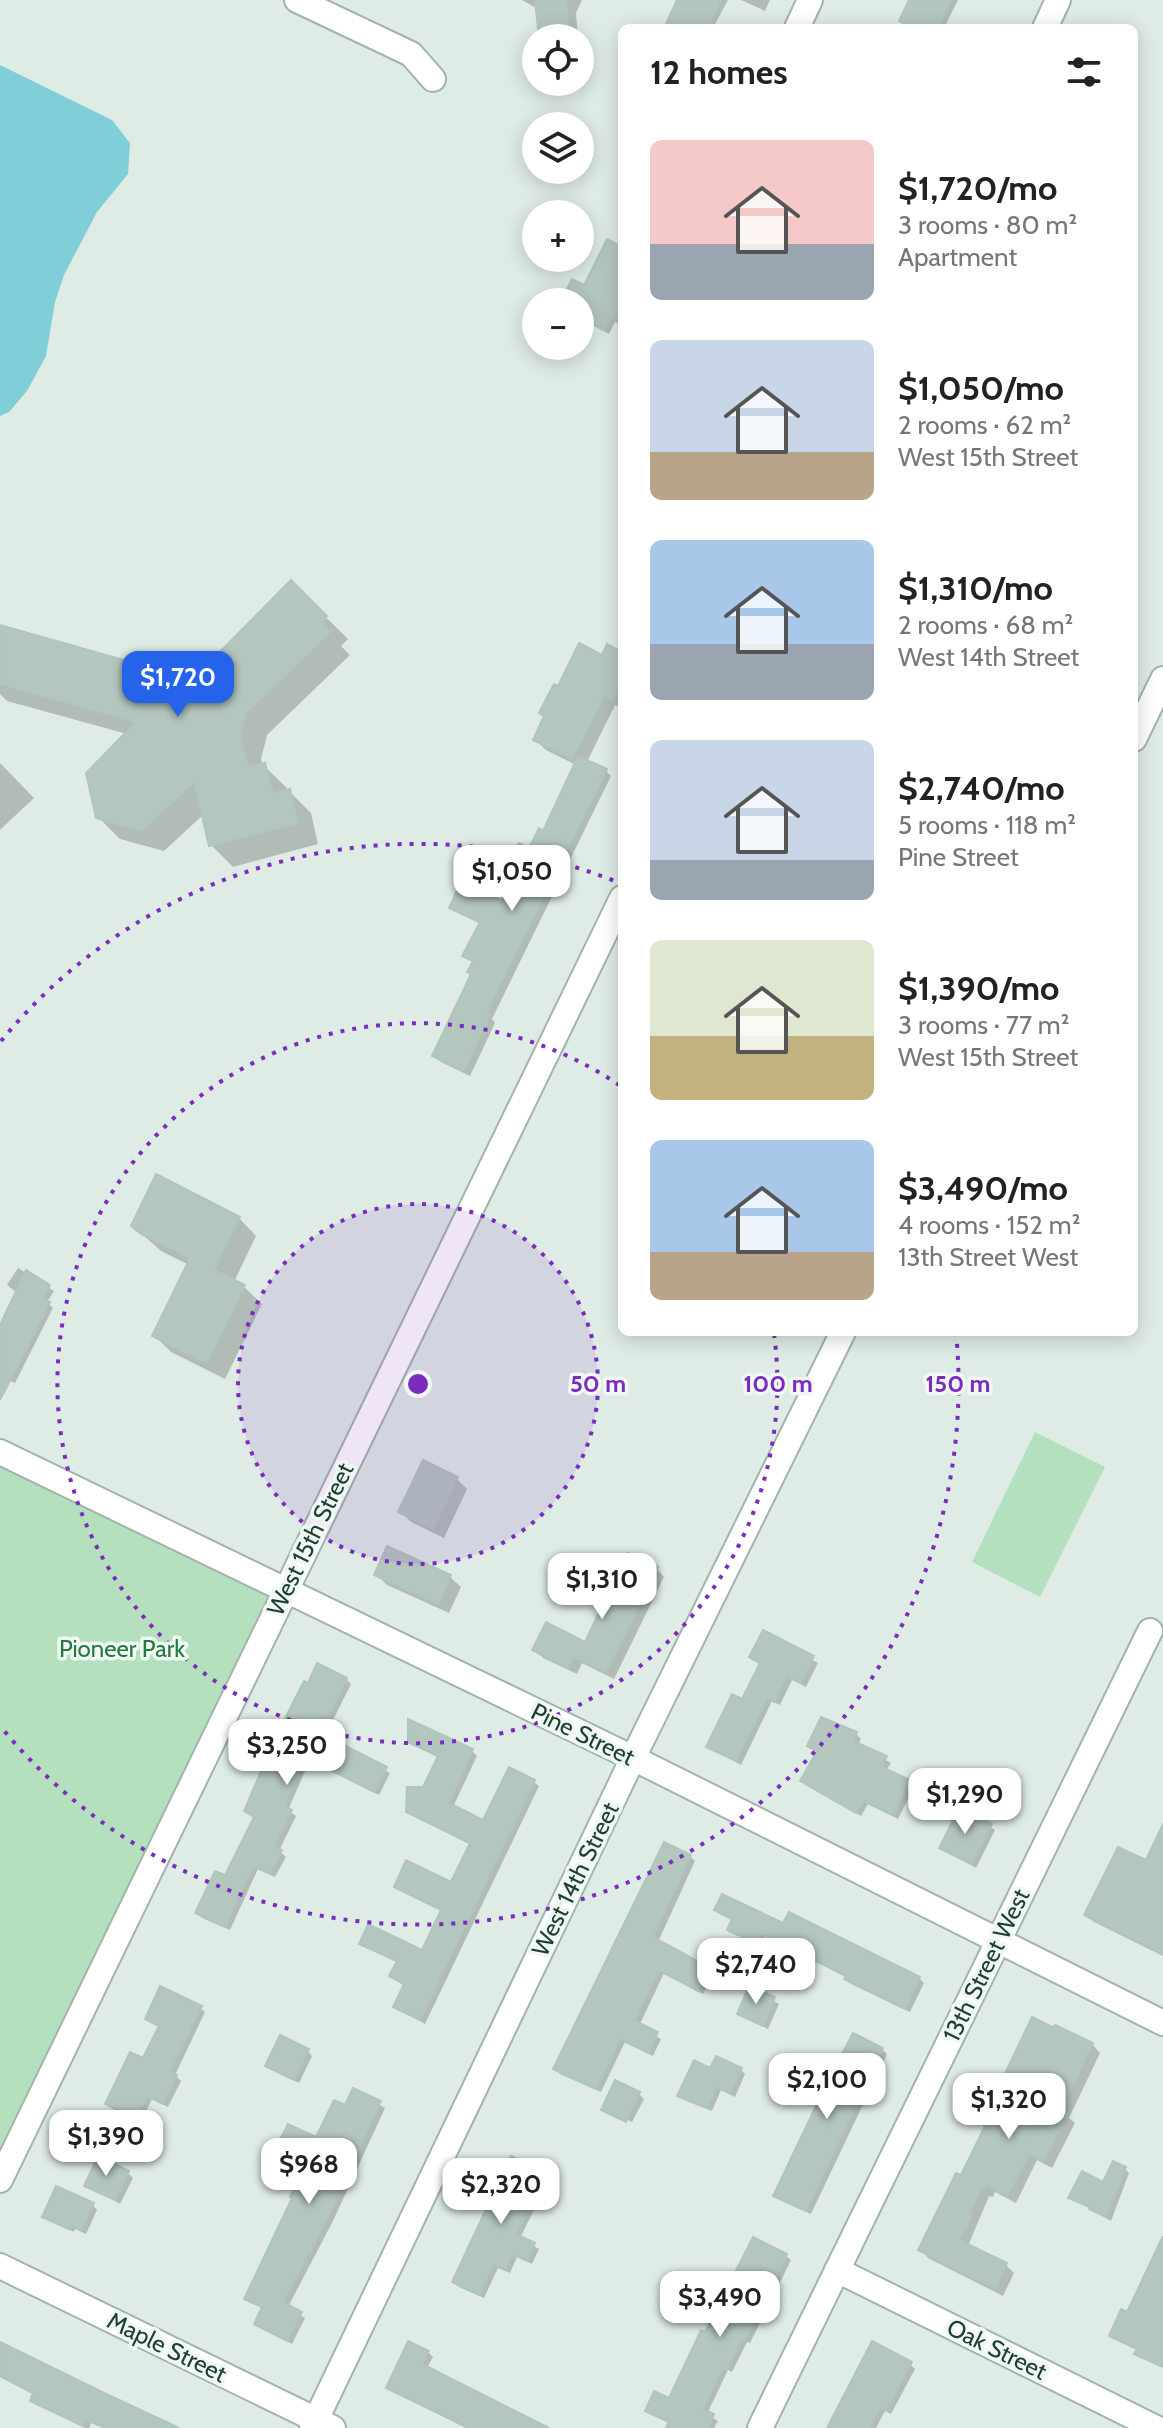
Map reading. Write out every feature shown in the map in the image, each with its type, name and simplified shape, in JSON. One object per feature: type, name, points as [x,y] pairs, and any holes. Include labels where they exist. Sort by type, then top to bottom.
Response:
[{"type":"street","points":[[297,0],[411,54],[433,79]]},
{"type":"street","points":[[799,24],[810,0]]},
{"type":"street","points":[[1047,24],[1058,0]]},
{"type":"street","points":[[1138,731],[1163,679]]},
{"type":"street","name":"West 15th Street","points":[[0,2180],[618,906]]},
{"type":"street","name":"West 14th Street","points":[[321,2425],[633,1758],[841,1336]]},
{"type":"street","name":"Pine Street","points":[[0,1452],[633,1758],[1163,2023]]},
{"type":"street","name":"13th Street West","points":[[760,2428],[1150,1631]]},
{"type":"street","name":"Maple Street","points":[[0,2266],[321,2425]]},
{"type":"street","name":"Oak Street","points":[[837,2270],[1156,2428]]},
{"type":"green space","points":[[1035,1432],[1105,1467],[1040,1597],[972,1562]]},
{"type":"green space","name":"Pioneer Park","points":[[0,1452],[284,1590],[0,2180]]},
{"type":"water","points":[[0,65],[112,120],[130,143],[128,174],[97,212],[64,275],[55,302],[46,356],[27,391],[9,412],[0,416]]},
{"type":"building","points":[[535,0],[566,0],[569,24],[538,24]]},
{"type":"building","points":[[677,0],[721,0],[710,24],[666,24]]},
{"type":"building","points":[[909,0],[951,0],[940,24],[905,24],[899,21]]},
{"type":"building","points":[[607,239],[618,245],[618,312],[614,320],[610,318],[604,330],[594,325],[594,288],[567,288],[572,279],[584,285],[590,272],[594,272],[594,265]]},
{"type":"building","points":[[291,580],[327,616],[321,623],[330,632],[246,713],[240,736],[248,767],[265,763],[273,793],[290,789],[298,823],[209,846],[194,782],[141,831],[96,818],[86,773],[136,722],[0,684],[0,625],[180,676],[203,669]]},
{"type":"building","points":[[579,643],[602,655],[607,644],[618,650],[618,687],[612,700],[604,696],[572,759],[533,740],[544,716],[539,713],[554,684],[558,686]]},
{"type":"building","points":[[578,756],[607,769],[486,1013],[490,1015],[464,1071],[432,1056],[471,974],[467,972],[473,961],[462,956],[480,922],[449,908],[461,882],[502,901],[519,868],[509,863],[519,843],[529,848],[539,828],[543,831]]},
{"type":"building","points":[[156,1174],[240,1217],[214,1270],[245,1285],[207,1363],[152,1336],[190,1258],[131,1226]]},
{"type":"building","points":[[26,1270],[50,1285],[42,1298],[50,1302],[0,1400],[0,1325]]},
{"type":"building","points":[[423,1460],[458,1477],[433,1529],[398,1512]]},
{"type":"building","points":[[387,1546],[451,1575],[438,1604],[374,1575]]},
{"type":"building","points":[[627,1553],[658,1567],[606,1672],[574,1657],[568,1668],[532,1650],[546,1622],[585,1642]]},
{"type":"building","points":[[763,1630],[814,1656],[801,1683],[787,1676],[774,1702],[767,1698],[736,1761],[706,1747],[732,1694],[742,1699],[760,1663],[749,1657]]},
{"type":"building","points":[[317,1663],[347,1678],[320,1733],[387,1767],[374,1792],[305,1757],[284,1806],[292,1810],[274,1847],[282,1850],[270,1874],[253,1866],[225,1927],[195,1913],[215,1871],[225,1875],[254,1817],[244,1811],[277,1734],[304,1681],[308,1683]]},
{"type":"building","points":[[821,1717],[857,1732],[853,1741],[887,1756],[882,1767],[910,1780],[893,1815],[863,1801],[856,1813],[800,1781],[817,1751],[807,1746]]},
{"type":"building","points":[[408,1719],[473,1749],[449,1803],[483,1820],[509,1767],[535,1780],[420,2020],[393,2007],[404,1984],[389,1976],[397,1961],[359,1944],[368,1924],[422,1950],[441,1910],[394,1887],[406,1860],[451,1882],[470,1843],[406,1812],[407,1787],[423,1787],[438,1756],[408,1742]]},
{"type":"building","points":[[939,1782],[964,1795],[951,1820],[926,1806]]},
{"type":"building","points":[[960,1807],[992,1824],[971,1864],[939,1848]]},
{"type":"building","points":[[1163,1824],[1163,1955],[1084,1915],[1118,1847],[1146,1860]]},
{"type":"building","points":[[664,1842],[691,1855],[653,1937],[710,1968],[698,1991],[658,1970],[635,2021],[658,2032],[648,2053],[620,2039],[596,2089],[553,2069]]},
{"type":"building","points":[[722,1894],[783,1923],[789,1912],[920,1977],[905,2009],[760,1933],[755,1943],[727,1930],[732,1919],[714,1910]]},
{"type":"building","points":[[160,1986],[202,2006],[170,2071],[177,2075],[163,2104],[147,2096],[136,2119],[105,2104],[130,2052],[143,2058],[159,2026],[145,2019]]},
{"type":"building","points":[[749,1986],[775,1997],[763,2026],[737,2014]]},
{"type":"building","points":[[1032,2017],[1093,2043],[1061,2110],[1068,2113],[1044,2161],[1029,2154],[1007,2196],[986,2185],[969,2213],[972,2215],[959,2240],[1007,2263],[995,2289],[918,2250],[956,2173],[961,2175],[985,2126],[981,2124]]},
{"type":"building","points":[[853,2033],[883,2048],[806,2211],[773,2196],[817,2104],[798,2094],[807,2076],[825,2086]]},
{"type":"building","points":[[280,2035],[309,2049],[294,2080],[265,2066]]},
{"type":"building","points":[[716,2056],[742,2068],[730,2093],[716,2087],[707,2108],[677,2096],[694,2060],[710,2068]]},
{"type":"building","points":[[615,2080],[640,2092],[626,2122],[601,2110]]},
{"type":"building","points":[[353,2088],[381,2101],[329,2215],[283,2302],[302,2312],[287,2341],[254,2324],[262,2307],[244,2299],[308,2159],[278,2144],[288,2124],[316,2137],[334,2100],[345,2105]]},
{"type":"building","points":[[98,2156],[129,2171],[115,2200],[84,2186]]},
{"type":"building","points":[[511,2156],[546,2174],[516,2234],[535,2243],[527,2261],[512,2254],[505,2269],[493,2264],[479,2295],[452,2282]]},
{"type":"building","points":[[1113,2161],[1126,2167],[1106,2217],[1068,2198],[1082,2171],[1103,2182]]},
{"type":"building","points":[[56,2186],[94,2203],[81,2230],[70,2225],[69,2229],[42,2217]]},
{"type":"building","points":[[1163,2236],[1163,2367],[1134,2354],[1137,2349],[1109,2336],[1121,2309],[1127,2312]]},
{"type":"building","points":[[753,2237],[787,2254],[745,2340],[742,2338],[727,2369],[723,2367],[703,2409],[714,2414],[708,2428],[666,2428],[669,2422],[645,2411],[654,2391],[669,2398],[701,2330],[705,2332]]},
{"type":"building","points":[[408,2341],[429,2351],[422,2364],[549,2428],[470,2428],[386,2388]]},
{"type":"building","points":[[872,2341],[912,2362],[886,2410],[880,2407],[869,2428],[827,2428]]},
{"type":"building","points":[[0,2342],[179,2428],[105,2428],[86,2419],[83,2426],[30,2401],[33,2393],[0,2376]]}]
